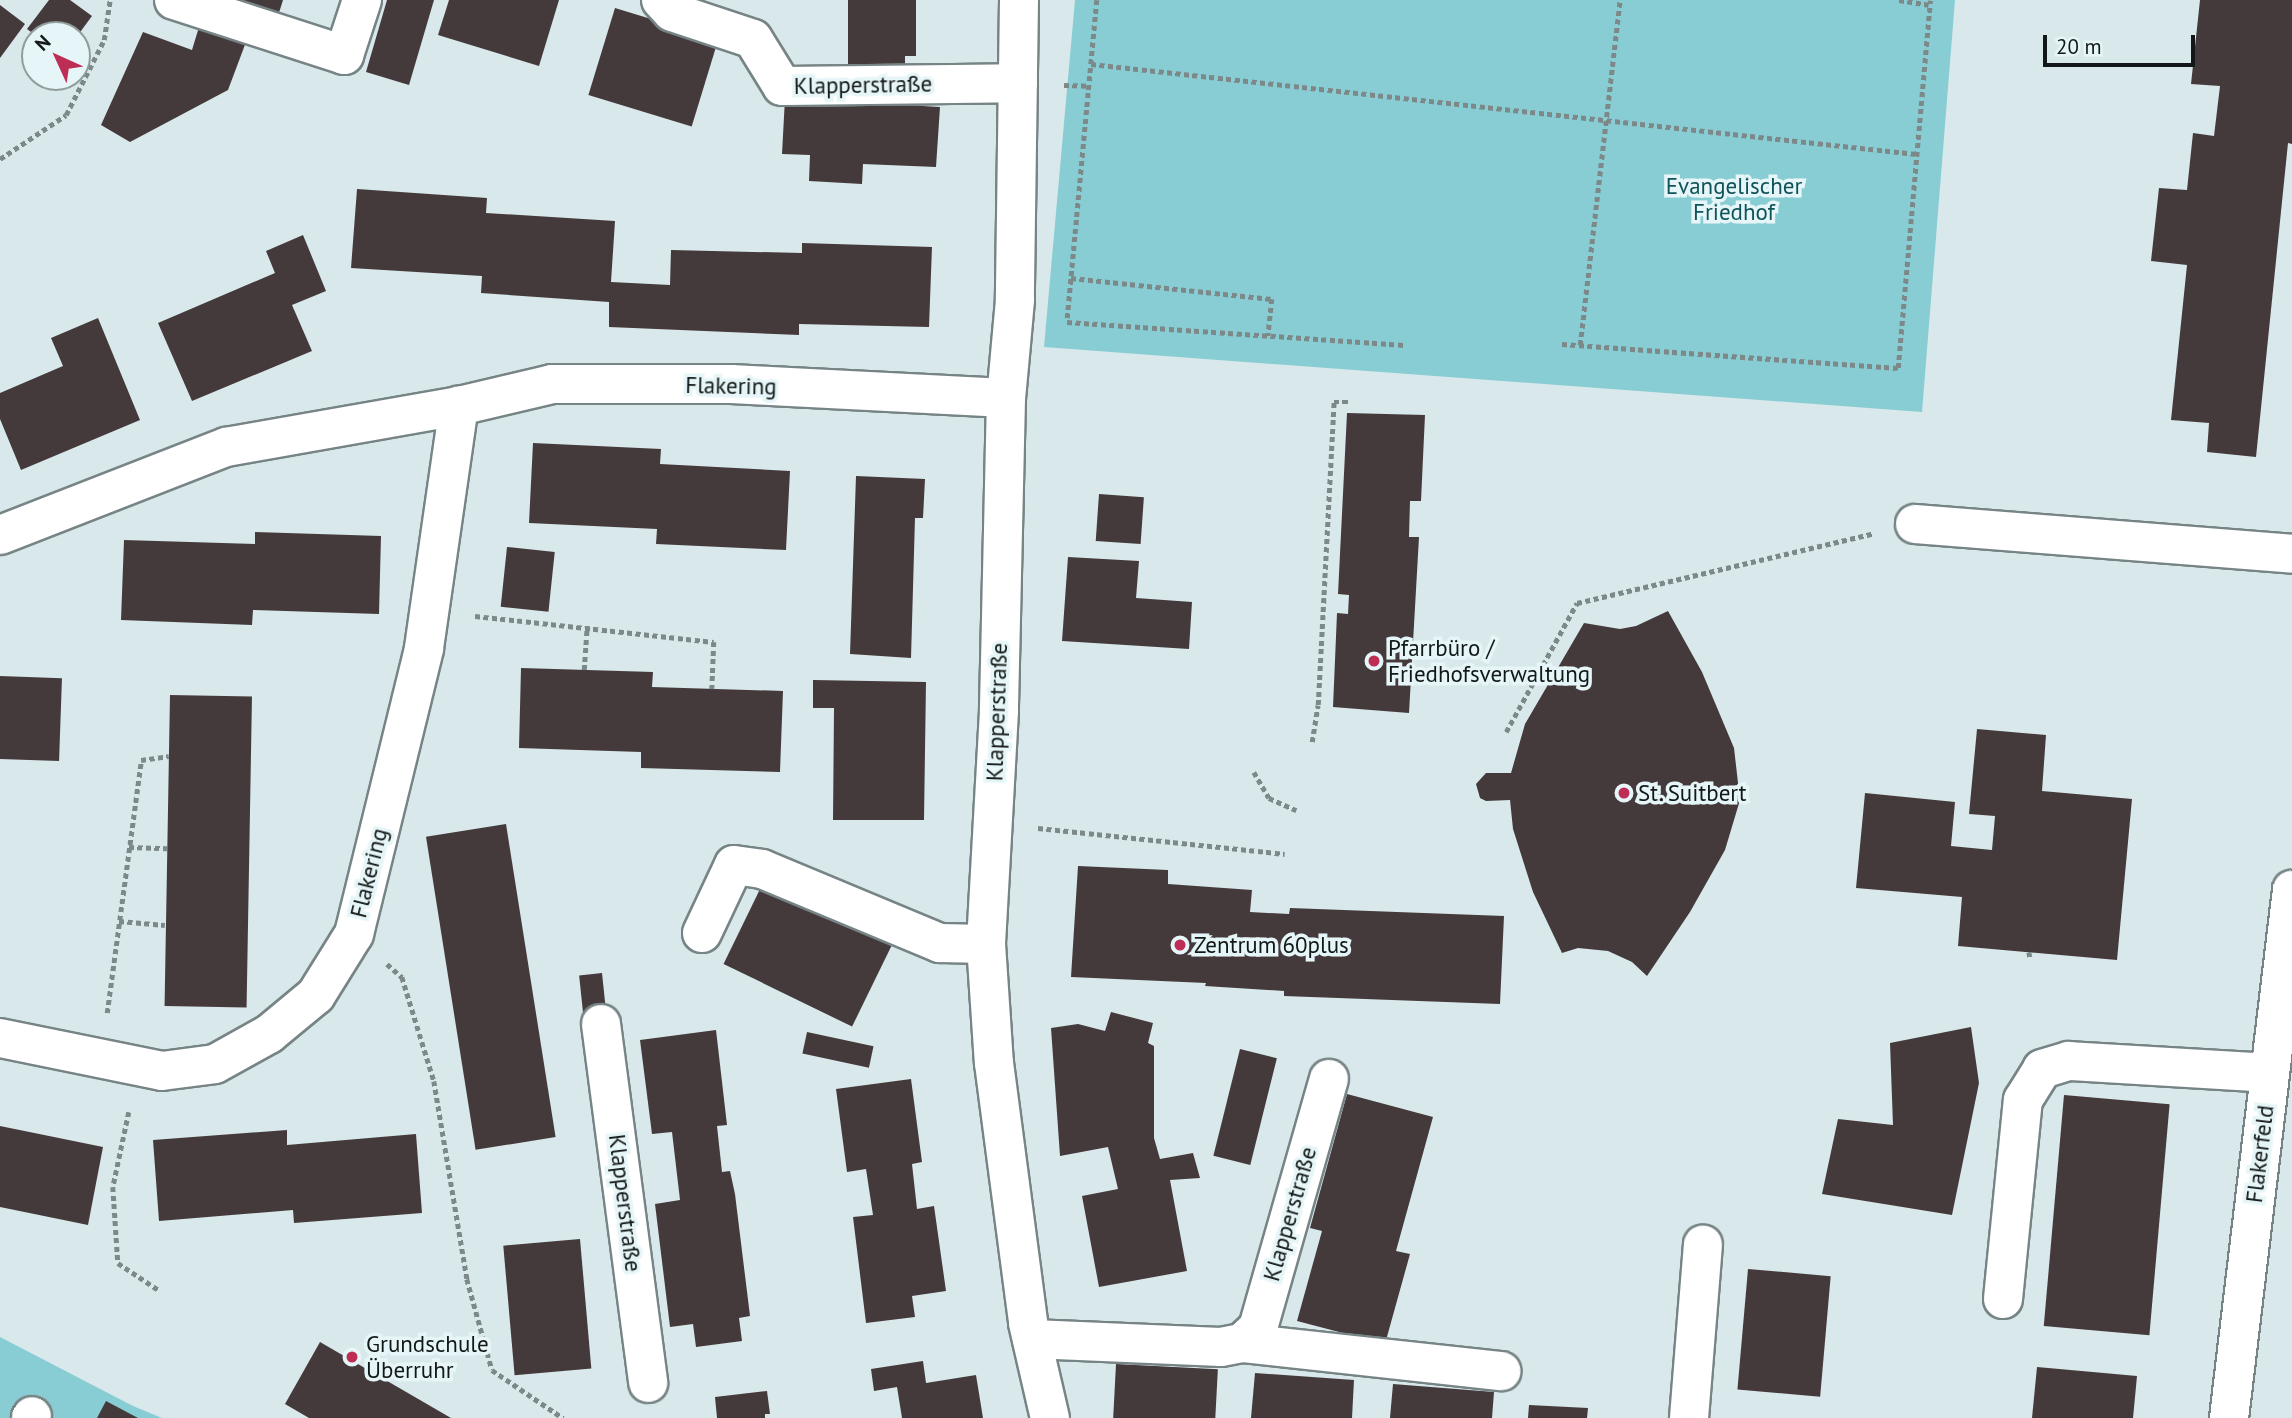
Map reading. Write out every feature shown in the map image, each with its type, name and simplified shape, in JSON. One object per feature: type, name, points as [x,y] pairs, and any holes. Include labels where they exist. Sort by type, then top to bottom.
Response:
[{"type":"street","points":[[174,0],[344,55],[362,0]]},
{"type":"street","name":"Klapperstraße","points":[[662,0],[672,12],[753,39],[782,86],[1018,83]]},
{"type":"street","name":"Klapperstraße","points":[[1018,0],[1015,300],[1006,398],[999,711],[986,944],[993,1063],[1032,1339],[1049,1418]]},
{"type":"street","name":"Flakering","points":[[0,535],[226,447],[459,406],[552,384],[731,384],[1006,398]]},
{"type":"street","name":"Flakering","points":[[0,1038],[162,1071],[215,1064],[269,1034],[316,995],[354,934],[424,648],[459,406]]},
{"type":"street","points":[[1915,524],[2292,554]]},
{"type":"street","points":[[702,933],[734,865],[762,869],[940,943],[986,944]]},
{"type":"street","name":"Flakerfeld","points":[[2229,1418],[2292,890]]},
{"type":"street","name":"Klapperstraße","points":[[601,1024],[648,1382]]},
{"type":"street","points":[[2003,1299],[2023,1100],[2042,1069],[2069,1062],[2269,1073]]},
{"type":"street","name":"Klapperstraße","points":[[1242,1343],[1258,1328],[1329,1079]]},
{"type":"street","points":[[1689,1418],[1703,1245]]},
{"type":"street","points":[[1032,1339],[1221,1347],[1242,1343],[1501,1371]]},
{"type":"path","points":[[0,159],[66,115],[104,40],[110,0]]},
{"type":"path","points":[[1097,0],[1067,322],[1404,345]]},
{"type":"path","points":[[1580,345],[1620,0]]},
{"type":"path","points":[[1562,344],[1898,368],[1930,3],[1899,0]]},
{"type":"path","points":[[1091,64],[1916,154]]},
{"type":"path","points":[[1071,278],[1272,299],[1268,336]]},
{"type":"path","points":[[1312,742],[1318,705],[1334,402],[1348,402]]},
{"type":"path","points":[[1506,732],[1577,604],[1915,524]]},
{"type":"path","points":[[429,611],[587,626],[715,642],[712,689]]},
{"type":"path","points":[[584,670],[587,626]]},
{"type":"path","points":[[100,1059],[141,760],[169,756]]},
{"type":"path","points":[[1254,772],[1269,798],[1296,810]]},
{"type":"path","points":[[992,824],[1285,854]]},
{"type":"path","points":[[129,847],[167,848]]},
{"type":"path","points":[[119,921],[165,925]]},
{"type":"path","points":[[354,934],[402,977],[433,1081],[467,1279],[492,1370],[563,1418]]},
{"type":"path","points":[[138,1066],[113,1187],[113,1224],[118,1263],[160,1291]]},
{"type":"green space","name":"Evangelischer Friedhof","points":[[1075,0],[1955,0],[1922,412],[1044,347]]},
{"type":"green space","points":[[0,1337],[133,1406],[162,1418],[0,1418]]},
{"type":"building","points":[[49,0],[70,0],[92,16],[88,21],[33,21]]},
{"type":"building","points":[[215,0],[283,0],[277,19]]},
{"type":"building","points":[[387,0],[434,0],[409,85],[366,72]]},
{"type":"building","points":[[449,0],[559,0],[539,66],[438,35]]},
{"type":"building","points":[[848,0],[916,0],[916,56],[905,56],[905,76],[848,76]]},
{"type":"building","points":[[2200,0],[2292,0],[2292,144],[2288,143],[2256,457],[2207,452],[2209,423],[2171,420],[2187,265],[2151,261],[2159,188],[2187,190],[2193,133],[2214,136],[2220,86],[2191,84]]},
{"type":"building","points":[[0,5],[21,21],[21,29],[0,58]]},
{"type":"building","points":[[615,8],[718,40],[692,127],[588,95]]},
{"type":"building","points":[[199,27],[246,42],[228,90],[130,142],[101,125],[143,32],[192,50]]},
{"type":"building","points":[[785,98],[940,107],[936,167],[863,164],[862,184],[809,181],[810,155],[782,154]]},
{"type":"building","points":[[357,189],[487,198],[486,213],[615,221],[611,282],[670,285],[671,250],[802,253],[802,243],[932,247],[929,327],[799,324],[799,335],[609,327],[609,302],[481,293],[482,276],[351,268]]},
{"type":"building","points":[[303,235],[326,291],[292,305],[312,351],[192,401],[158,323],[275,273],[266,251]]},
{"type":"building","points":[[98,318],[140,420],[21,470],[0,419],[0,393],[63,366],[51,338]]},
{"type":"building","points":[[1347,413],[1425,415],[1421,501],[1410,501],[1409,537],[1419,537],[1409,713],[1333,707],[1337,613],[1348,614],[1349,595],[1338,594]]},
{"type":"building","points":[[533,443],[661,449],[660,464],[790,471],[786,550],[656,544],[657,529],[529,523]]},
{"type":"building","points":[[856,476],[925,479],[923,518],[915,518],[911,658],[850,654]]},
{"type":"building","points":[[1099,494],[1144,497],[1141,544],[1096,541]]},
{"type":"building","points":[[255,532],[381,536],[379,614],[253,610],[252,625],[121,620],[124,540],[255,544]]},
{"type":"building","points":[[507,547],[555,552],[548,612],[501,607]]},
{"type":"building","points":[[1068,557],[1139,561],[1136,598],[1192,602],[1189,649],[1062,641]]},
{"type":"building","name":"St. Suitbert","points":[[1668,611],[1702,672],[1734,748],[1740,800],[1725,850],[1690,912],[1647,976],[1632,962],[1608,951],[1578,948],[1562,953],[1533,892],[1513,829],[1510,800],[1486,801],[1480,798],[1476,784],[1486,773],[1511,773],[1525,724],[1584,623],[1620,629],[1636,626]]},
{"type":"building","points":[[521,668],[653,672],[652,687],[783,691],[780,772],[641,768],[641,752],[519,748]]},
{"type":"building","points":[[0,676],[62,678],[59,761],[0,759]]},
{"type":"building","points":[[813,680],[926,682],[924,820],[833,820],[834,708],[813,708]]},
{"type":"building","points":[[170,695],[252,696],[247,1007],[165,1006]]},
{"type":"building","points":[[1977,729],[2046,735],[2042,791],[2132,799],[2117,960],[1958,946],[1962,897],[1856,888],[1865,793],[1955,802],[1951,846],[1992,850],[1995,816],[1969,814]]},
{"type":"building","points":[[506,824],[556,1137],[476,1150],[426,837]]},
{"type":"building","points":[[1078,866],[1168,870],[1168,884],[1252,890],[1250,912],[1289,914],[1290,908],[1504,916],[1500,1004],[1284,996],[1284,991],[1205,986],[1206,983],[1071,977]]},
{"type":"building","points":[[763,883],[892,946],[852,1027],[724,964]]},
{"type":"building","points":[[602,973],[607,1018],[584,1020],[579,975]]},
{"type":"building","points":[[1111,1012],[1153,1023],[1148,1043],[1154,1046],[1154,1138],[1160,1159],[1193,1153],[1200,1178],[1170,1180],[1187,1271],[1099,1287],[1082,1196],[1118,1189],[1108,1147],[1060,1156],[1051,1028],[1078,1024],[1105,1031]]},
{"type":"building","points":[[1971,1027],[1979,1083],[1952,1215],[1822,1194],[1838,1119],[1893,1125],[1890,1043]]},
{"type":"building","points":[[716,1030],[727,1125],[717,1126],[722,1172],[730,1171],[735,1194],[750,1316],[739,1318],[742,1341],[696,1347],[693,1324],[670,1327],[655,1204],[680,1200],[672,1132],[652,1134],[640,1040]]},
{"type":"building","points":[[807,1032],[874,1046],[869,1068],[802,1054]]},
{"type":"building","points":[[1240,1049],[1277,1058],[1250,1165],[1213,1156]]},
{"type":"building","points":[[911,1079],[922,1162],[912,1164],[917,1209],[934,1206],[946,1291],[912,1296],[915,1317],[866,1323],[853,1217],[873,1215],[866,1169],[847,1172],[836,1089]]},
{"type":"building","points":[[1347,1094],[1433,1117],[1396,1251],[1410,1254],[1385,1344],[1297,1321],[1322,1231],[1310,1228]]},
{"type":"building","points":[[2064,1095],[2170,1104],[2149,1335],[2044,1326]]},
{"type":"building","points":[[0,1126],[103,1147],[88,1225],[0,1207]]},
{"type":"building","points":[[287,1130],[287,1145],[416,1134],[422,1213],[294,1223],[293,1210],[159,1221],[153,1140]]},
{"type":"building","points":[[580,1239],[591,1369],[515,1375],[503,1246]]},
{"type":"building","points":[[1748,1269],[1831,1276],[1820,1397],[1737,1390]]},
{"type":"building","points":[[320,1342],[451,1418],[309,1418],[285,1404]]},
{"type":"building","points":[[923,1361],[926,1383],[976,1375],[983,1418],[902,1418],[897,1387],[874,1391],[871,1369]]},
{"type":"building","points":[[1116,1364],[1218,1369],[1215,1418],[1113,1418]]},
{"type":"building","points":[[2037,1367],[2137,1376],[2133,1418],[2032,1418]]},
{"type":"building","points":[[1255,1373],[1354,1380],[1352,1418],[1251,1418]]},
{"type":"building","points":[[1393,1384],[1494,1392],[1492,1418],[1390,1418]]},
{"type":"building","points":[[767,1391],[770,1414],[765,1414],[765,1418],[717,1418],[715,1397]]},
{"type":"building","points":[[106,1401],[138,1418],[97,1418]]},
{"type":"building","points":[[1529,1405],[1588,1408],[1587,1418],[1528,1418]]},
{"type":"place","name":"Pfarrbüro / Friedhofsverwaltung","points":[[1374,661]]},
{"type":"place","name":"St. Suitbert","points":[[1624,793]]},
{"type":"place","name":"Zentrum 60plus","points":[[1180,945]]},
{"type":"place","name":"Grundschule Überruhr","points":[[352,1357]]}]
